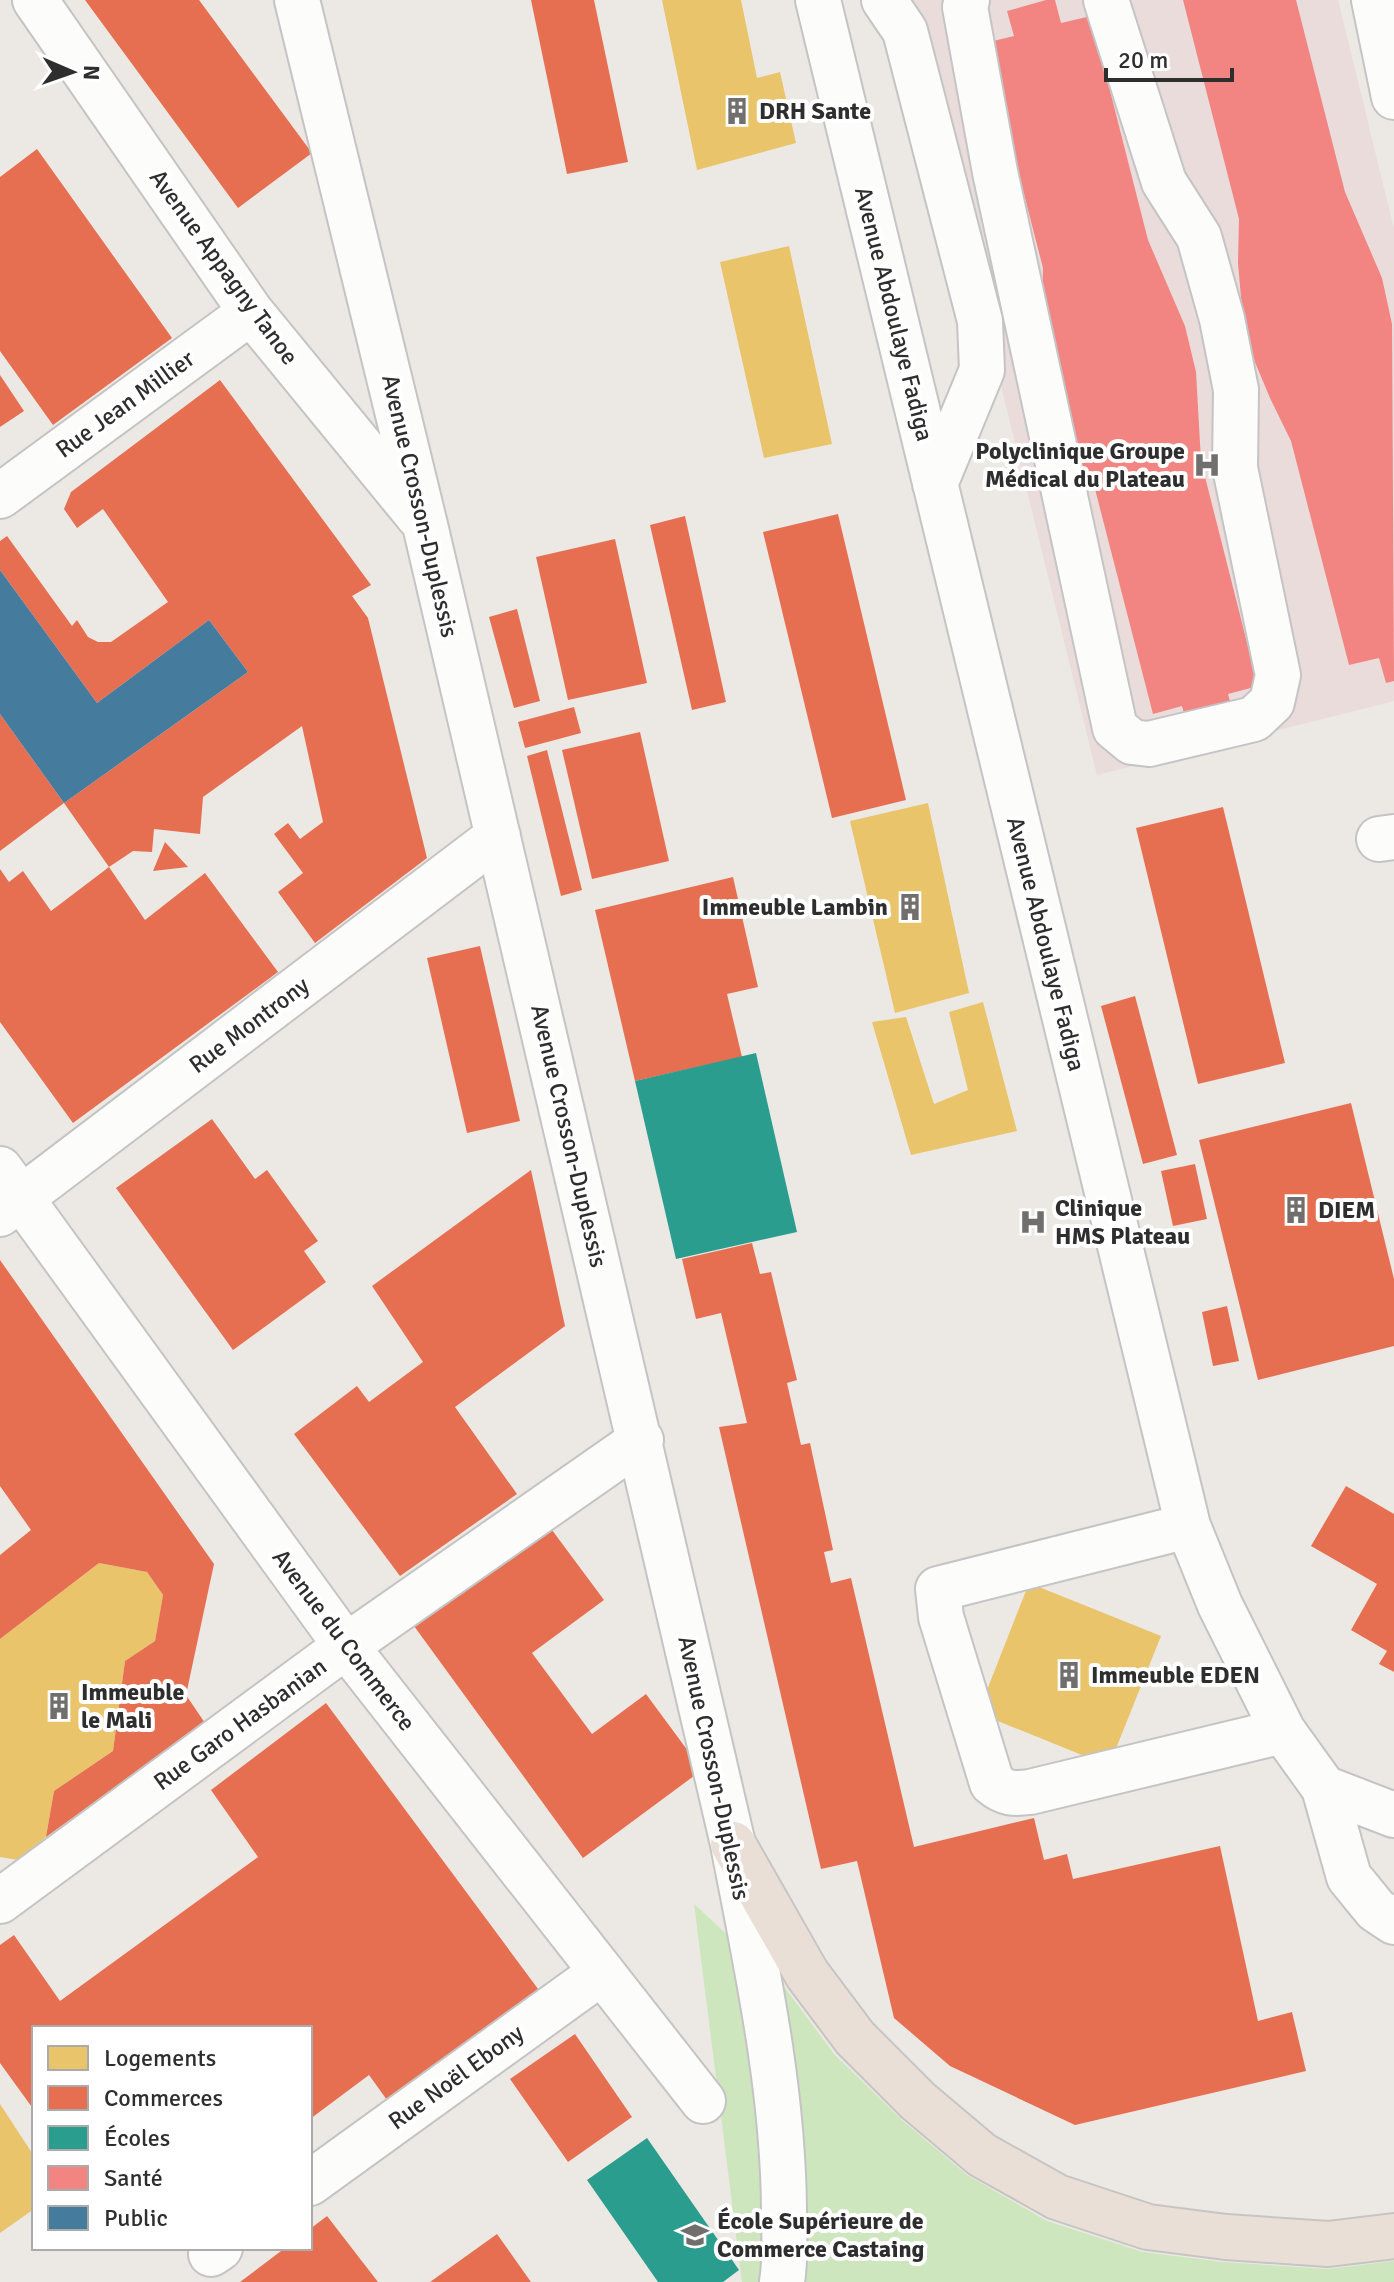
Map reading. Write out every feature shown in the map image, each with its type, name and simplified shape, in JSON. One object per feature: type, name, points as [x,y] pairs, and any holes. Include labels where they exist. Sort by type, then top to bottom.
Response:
[{"type":"highway","points":[[733,1844],[807,1974],[855,2038],[918,2101],[982,2155],[1057,2197],[1148,2227],[1226,2237],[1328,2244],[1394,2236]]},
{"type":"street","name":"Avenue Appagny Tanoe","points":[[35,0],[251,312],[425,525]]},
{"type":"street","name":"Avenue Crosson-Duplessis","points":[[297,0],[425,525],[733,1844],[774,2080],[784,2174],[782,2282]]},
{"type":"street","name":"Avenue Abdoulaye Fadiga","points":[[818,0],[1188,1526],[1220,1605],[1283,1731],[1324,1788]]},
{"type":"street","points":[[884,0],[905,31],[980,321],[982,370],[935,484]]},
{"type":"street","points":[[967,0],[965,7],[995,172],[1115,728],[1132,742],[1149,744],[1254,719],[1272,702],[1278,675],[1235,468],[1236,390],[1222,319],[1199,237],[1164,182],[1106,0]]},
{"type":"street","points":[[1374,0],[1394,97]]},
{"type":"street","points":[[946,189],[995,172]]},
{"type":"street","name":"Rue Jean Millier","points":[[0,496],[251,312]]},
{"type":"street","name":"Rue Montrony","points":[[7,1194],[498,836]]},
{"type":"street","name":"Avenue du Commerce","points":[[7,1194],[346,1646],[703,2101]]},
{"type":"street","name":"Rue Garo Hasbanian","points":[[0,1901],[346,1646],[641,1440]]},
{"type":"street","points":[[1188,1526],[938,1589],[941,1617],[992,1783],[1002,1791],[1014,1794],[1030,1792],[1283,1731]]},
{"type":"street","points":[[1324,1788],[1394,1815]]},
{"type":"street","points":[[1324,1788],[1349,1877],[1376,1910],[1394,1922]]},
{"type":"street","name":"Rue Noël Ebony","points":[[312,2182],[602,1972]]},
{"type":"shaded area","name":"Polyclinique Groupe Médical du Plateau","points":[[906,0],[1338,0],[1394,229],[1394,701],[1097,775]]},
{"type":"green space","points":[[694,1904],[785,1988],[835,2055],[902,2120],[967,2175],[1047,2221],[1143,2252],[1223,2262],[1328,2269],[1394,2261],[1394,2282],[742,2282]]},
{"type":"building: Logements","name":"DRH Sante","points":[[662,0],[741,0],[757,78],[780,72],[796,143],[697,170]]},
{"type":"building: Logements","points":[[789,246],[832,444],[764,458],[720,262]]},
{"type":"building: Logements","name":"Immeuble Lambin","points":[[928,803],[969,993],[895,1013],[850,821]]},
{"type":"building: Logements","points":[[983,1002],[1017,1131],[911,1155],[872,1022],[906,1017],[934,1104],[968,1090],[949,1012]]},
{"type":"building: Logements","name":"Immeuble le Mali","points":[[99,1563],[147,1572],[163,1595],[155,1641],[125,1661],[113,1751],[54,1791],[46,1837],[18,1860],[0,1857],[0,1639]]},
{"type":"building: Logements","name":"Immeuble EDEN","points":[[1029,1583],[1161,1636],[1109,1766],[978,1713]]},
{"type":"building: Logements","points":[[0,2104],[32,2153],[32,2210],[0,2233]]},
{"type":"building: Commerces","points":[[85,0],[199,0],[312,153],[238,208]]},
{"type":"building: Commerces","points":[[531,0],[594,0],[628,162],[567,174]]},
{"type":"building: Commerces","points":[[37,149],[172,338],[53,425],[0,351],[0,177]]},
{"type":"building: Commerces","points":[[0,375],[24,411],[0,427]]},
{"type":"building: Commerces","points":[[220,380],[371,585],[352,596],[368,618],[427,858],[315,943],[278,892],[303,873],[274,834],[288,823],[300,839],[323,822],[302,726],[203,797],[200,834],[154,829],[152,852],[133,851],[109,867],[64,803],[248,672],[209,620],[97,703],[0,570],[0,541],[7,536],[72,626],[77,620],[88,637],[98,642],[111,642],[168,602],[103,509],[77,528],[64,509],[71,492]]},
{"type":"building: Commerces","points":[[838,514],[906,800],[832,818],[763,532]]},
{"type":"building: Commerces","points":[[685,516],[726,702],[692,710],[650,525]]},
{"type":"building: Commerces","points":[[615,539],[647,683],[568,700],[536,557]]},
{"type":"building: Commerces","points":[[517,609],[540,701],[514,708],[489,617]]},
{"type":"building: Commerces","points":[[574,707],[581,733],[525,748],[518,722]]},
{"type":"building: Commerces","points":[[0,714],[64,803],[0,851]]},
{"type":"building: Commerces","points":[[640,732],[669,861],[592,879],[562,750]]},
{"type":"building: Commerces","points":[[547,750],[582,890],[561,896],[527,756]]},
{"type":"building: Commerces","points":[[1223,807],[1285,1063],[1198,1084],[1136,828]]},
{"type":"building: Commerces","points":[[165,842],[188,867],[153,871]]},
{"type":"building: Commerces","points":[[109,867],[145,920],[205,873],[278,972],[73,1123],[0,1022],[0,869],[9,882],[23,871],[51,911]]},
{"type":"building: Commerces","points":[[733,877],[758,987],[727,994],[742,1057],[635,1081],[595,910]]},
{"type":"building: Commerces","points":[[480,946],[520,1121],[467,1133],[427,958]]},
{"type":"building: Commerces","points":[[1135,996],[1177,1155],[1143,1164],[1101,1006]]},
{"type":"building: Commerces","name":"DIEM","points":[[1351,1103],[1394,1279],[1394,1346],[1258,1380],[1199,1140]]},
{"type":"building: Commerces","points":[[212,1119],[255,1179],[267,1170],[318,1241],[304,1251],[326,1282],[233,1350],[116,1188]]},
{"type":"building: Commerces","points":[[1195,1164],[1207,1219],[1173,1226],[1161,1171]]},
{"type":"building: Commerces","points":[[531,1170],[565,1326],[455,1407],[517,1494],[400,1576],[294,1434],[357,1386],[369,1402],[423,1362],[372,1286]]},
{"type":"building: Commerces","points":[[752,1243],[760,1274],[771,1272],[797,1380],[787,1383],[801,1445],[810,1443],[833,1550],[824,1552],[831,1583],[851,1578],[914,1847],[1034,1818],[1044,1860],[1067,1854],[1073,1879],[1220,1846],[1258,2021],[1292,2012],[1306,2071],[1075,2125],[950,2066],[894,2018],[857,1861],[821,1869],[719,1427],[747,1423],[721,1313],[696,1319],[682,1259]]},
{"type":"building: Commerces","points":[[0,1260],[214,1564],[186,1695],[205,1723],[46,1837],[54,1791],[113,1751],[125,1661],[155,1641],[163,1595],[147,1572],[99,1563],[0,1639],[0,1555],[31,1530],[0,1486]]},
{"type":"building: Commerces","points":[[1227,1306],[1239,1361],[1213,1366],[1202,1312]]},
{"type":"building: Commerces","points":[[1346,1486],[1394,1514],[1394,1672],[1379,1664],[1387,1651],[1351,1630],[1377,1584],[1311,1546]]},
{"type":"building: Commerces","points":[[549,1526],[604,1600],[532,1653],[592,1734],[646,1694],[702,1770],[583,1858],[414,1626]]},
{"type":"building: Commerces","points":[[326,1703],[547,2001],[457,2068],[448,2055],[387,2100],[369,2075],[312,2118],[312,2026],[32,2026],[32,2107],[0,2063],[0,1945],[14,1935],[60,2001],[258,1857],[211,1790]]},
{"type":"building: Commerces","points":[[575,2034],[632,2117],[568,2162],[510,2079]]},
{"type":"building: Commerces","points":[[327,2216],[378,2282],[240,2282],[282,2250],[312,2250],[312,2227]]},
{"type":"building: Commerces","points":[[497,2234],[531,2282],[430,2282]]},
{"type":"building: Écoles","points":[[756,1053],[797,1232],[676,1259],[635,1081]]},
{"type":"building: Écoles","points":[[647,2138],[739,2270],[723,2282],[658,2282],[587,2180]]},
{"type":"building: Santé","points":[[1055,0],[1061,23],[1091,16],[1148,240],[1185,326],[1196,372],[1201,461],[1258,686],[1228,694],[1235,719],[1189,731],[1182,706],[1153,714],[1095,489],[1073,446],[1042,311],[1043,268],[985,43],[1014,36],[1007,11]]},
{"type":"building: Santé","points":[[1183,0],[1296,0],[1345,192],[1382,278],[1392,324],[1394,681],[1386,683],[1379,658],[1349,665],[1291,441],[1252,355],[1242,309],[1238,263],[1239,219]]},
{"type":"building: Public","points":[[0,570],[97,703],[209,620],[248,672],[64,803],[0,714]]},
{"type":"place","name":"DRH Sante","points":[[737,111]]},
{"type":"place","name":"Polyclinique Groupe Médical du Plateau","points":[[1207,465]]},
{"type":"place","name":"Immeuble Lambin","points":[[910,907]]},
{"type":"place","name":"DIEM","points":[[1296,1210]]},
{"type":"place","name":"Clinique HMS Plateau","points":[[1033,1222]]},
{"type":"place","name":"Immeuble EDEN","points":[[1069,1675]]},
{"type":"place","name":"Immeuble le Mali","points":[[59,1706]]},
{"type":"place","name":"École Supérieure de Commerce Castaing","points":[[695,2235]]}]
